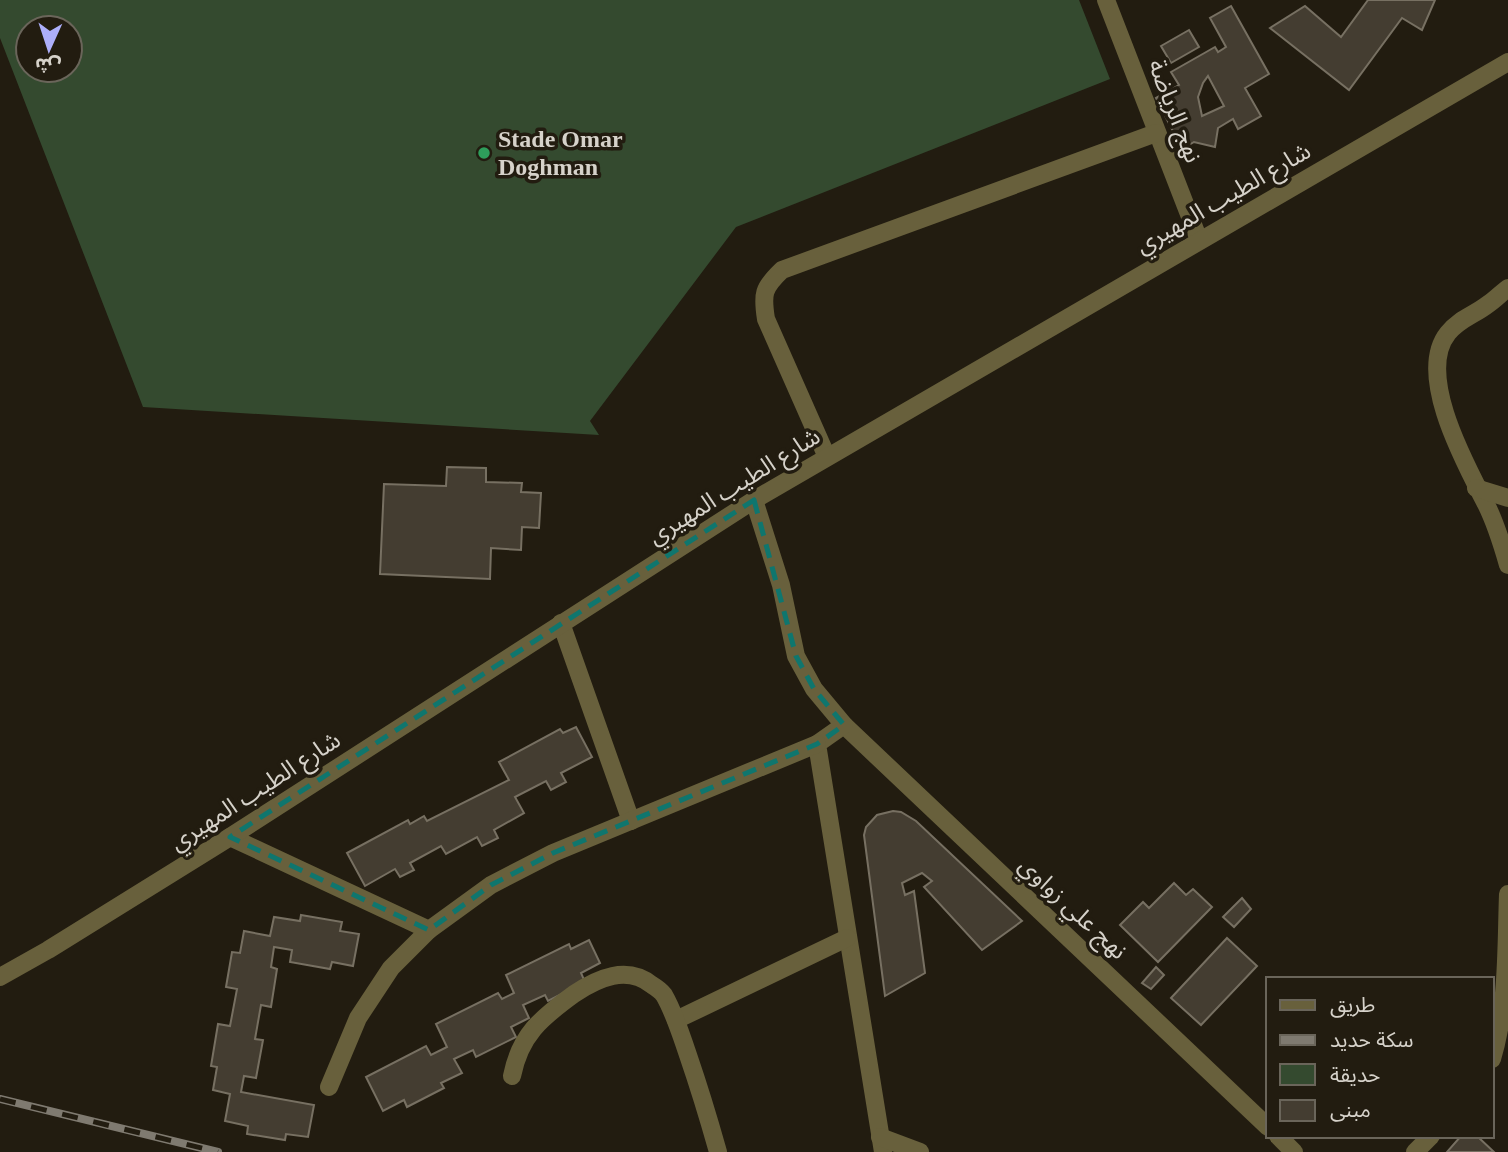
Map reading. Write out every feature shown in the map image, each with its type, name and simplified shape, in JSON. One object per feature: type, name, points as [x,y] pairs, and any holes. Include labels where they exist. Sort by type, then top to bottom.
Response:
[{"type":"street","name":"نهج الرياضة","points":[[1106,0],[1199,240]]},
{"type":"street","name":"شارع الطيب المهيري","points":[[0,977],[230,837],[754,500],[1508,62]]},
{"type":"street","points":[[827,457],[766,318],[763,300],[767,284],[782,270],[1156,133]]},
{"type":"street","points":[[1508,288],[1487,305],[1461,320],[1446,335],[1439,355],[1438,381],[1453,436],[1500,537],[1508,565]]},
{"type":"street","points":[[1476,488],[1508,498]]},
{"type":"street","name":"نهج علي زواوي","points":[[754,500],[781,585],[796,656],[814,689],[844,725],[1266,1125]]},
{"type":"street","points":[[561,623],[631,821]]},
{"type":"street","points":[[328,1087],[364,1008],[391,968],[429,930],[491,885],[553,853],[817,744],[844,725]]},
{"type":"street","points":[[817,744],[882,1145],[920,1152]]},
{"type":"street","points":[[230,837],[429,930]]},
{"type":"street","points":[[1494,1052],[1501,1028],[1505,984],[1508,894]]},
{"type":"street","points":[[676,1020],[847,938]]},
{"type":"street","points":[[512,1076],[517,1053],[532,1029],[553,1009],[605,978],[625,973],[647,980],[663,993],[676,1020],[718,1152]]},
{"type":"street","points":[[1280,1138],[1294,1152]]},
{"type":"street","points":[[1415,1152],[1429,1138]]},
{"type":"highlighted area","points":[[754,500],[796,656],[814,689],[844,725],[817,744],[553,853],[491,885],[429,930],[230,837]]},
{"type":"green space","name":"Stade Omar Doghman","points":[[0,0],[1079,0],[1110,79],[736,227],[590,421],[599,435],[143,407],[18,84],[84,84],[84,14],[14,14],[14,74],[0,38]]},
{"type":"building","points":[[1368,0],[1435,0],[1422,30],[1402,18],[1349,90],[1270,28],[1305,6],[1341,37]]},
{"type":"building","points":[[1231,6],[1269,74],[1245,88],[1261,116],[1238,129],[1233,119],[1218,128],[1215,147],[1194,142],[1182,149],[1156,98],[1179,85],[1171,72],[1215,47],[1218,52],[1226,47],[1210,18]],"holes":[[[1208,76],[1224,106],[1202,116],[1198,97]]]},
{"type":"building","points":[[1189,30],[1199,47],[1171,63],[1161,46]]},
{"type":"building","points":[[447,467],[486,468],[486,482],[522,483],[521,492],[541,493],[539,528],[522,527],[521,550],[491,548],[490,579],[380,574],[384,484],[446,486]]},
{"type":"building","points":[[576,727],[592,757],[561,773],[566,782],[551,790],[546,781],[515,797],[524,813],[494,830],[498,838],[482,846],[477,837],[446,854],[441,846],[410,863],[414,870],[400,877],[395,869],[365,886],[347,853],[408,820],[410,824],[424,816],[427,821],[509,780],[499,762],[560,729],[563,733]]},
{"type":"building","points":[[901,812],[916,821],[1022,921],[982,950],[924,887],[932,881],[922,873],[902,883],[905,895],[914,891],[925,973],[885,996],[864,835],[866,827],[877,815]]},
{"type":"building","points":[[1174,883],[1186,895],[1193,889],[1212,907],[1158,962],[1120,925],[1143,902],[1149,908]]},
{"type":"building","points":[[1242,898],[1251,909],[1234,927],[1223,917]]},
{"type":"building","points":[[301,915],[342,922],[340,931],[359,934],[353,966],[332,962],[330,969],[290,962],[292,950],[274,947],[271,967],[277,969],[271,1007],[261,1005],[255,1039],[263,1040],[256,1078],[244,1076],[241,1092],[314,1105],[308,1137],[286,1134],[285,1140],[247,1134],[248,1126],[225,1121],[230,1094],[213,1090],[217,1067],[211,1066],[218,1024],[230,1026],[237,989],[226,987],[232,952],[240,953],[244,931],[270,936],[274,917],[300,921]]},
{"type":"building","points":[[1227,938],[1257,966],[1201,1025],[1171,998]]},
{"type":"building","points":[[589,940],[600,963],[581,973],[585,982],[548,1001],[545,995],[523,1005],[529,1018],[511,1027],[516,1037],[476,1057],[473,1050],[454,1059],[462,1073],[441,1083],[444,1088],[407,1107],[404,1100],[383,1111],[366,1077],[426,1046],[431,1055],[447,1047],[436,1024],[498,993],[502,999],[514,993],[506,975],[569,944],[571,949]]},
{"type":"building","points":[[1156,967],[1164,975],[1151,989],[1142,983]]},
{"type":"building","points":[[1459,1138],[1479,1138],[1494,1152],[1447,1152]]},
{"type":"railway","points":[[0,1099],[218,1152]]},
{"type":"place","name":"Stade Omar Doghman","points":[[484,153]]}]
